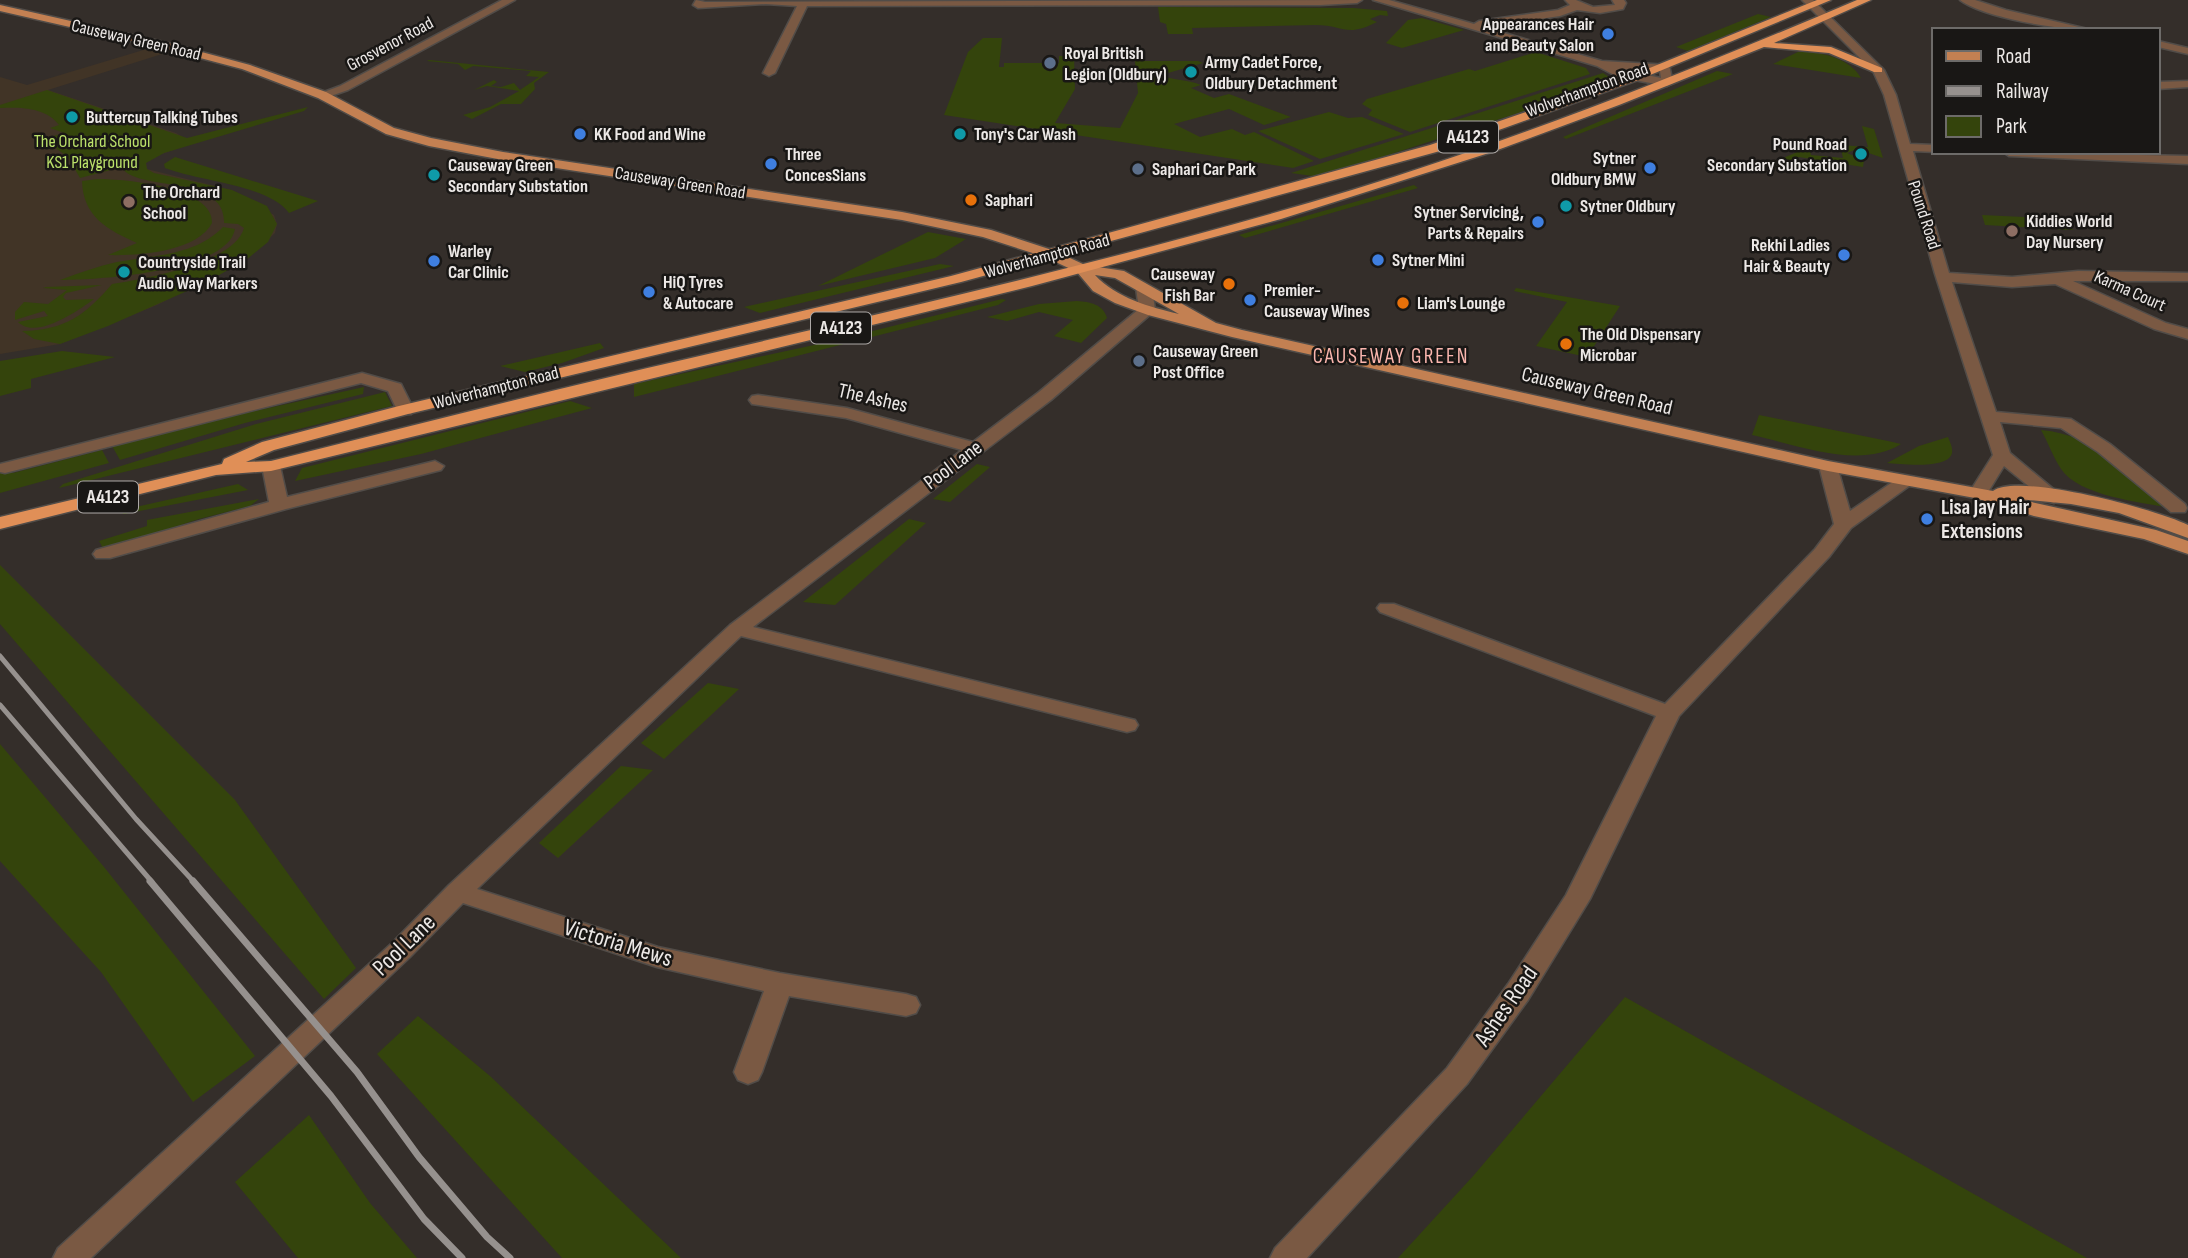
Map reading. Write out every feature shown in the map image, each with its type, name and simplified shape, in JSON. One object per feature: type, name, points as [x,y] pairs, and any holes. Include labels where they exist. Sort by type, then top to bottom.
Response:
[{"type":"highway","name":"Wolverhampton Road","points":[[216,470],[268,446],[405,410],[787,321],[1050,254],[1113,234],[1300,187],[1435,148],[1665,67],[1811,3],[1826,0]]},
{"type":"highway","name":"Wolverhampton Road","points":[[0,523],[216,470],[271,466],[1082,269],[1357,192],[1667,83],[1866,0]]},
{"type":"highway","points":[[1757,47],[1780,45],[1831,50],[1878,70]]},
{"type":"main road","name":"Causeway Green Road","points":[[0,8],[219,60],[275,77],[323,95],[383,128],[429,142],[503,156],[902,216],[986,233],[1050,254],[1082,269],[1119,274],[1209,324]]},
{"type":"main road","name":"Causeway Green Road","points":[[1082,269],[1103,291],[1147,310],[1266,341],[1828,466],[2020,499],[2149,534],[2188,548]]},
{"type":"main road","name":"Causeway Green Road","points":[[2020,499],[2054,497],[2152,516],[2188,532]]},
{"type":"street","name":"Grosvenor Road","points":[[323,95],[344,88],[510,0]]},
{"type":"street","points":[[701,0],[698,5],[764,2],[1357,0]]},
{"type":"street","points":[[748,0],[764,2]]},
{"type":"street","points":[[1378,0],[1601,64],[1634,78],[1667,83],[1665,67],[1601,64]]},
{"type":"street","points":[[1470,25],[1560,13],[1574,3],[1600,10],[1615,9],[1621,5],[1617,0]]},
{"type":"street","points":[[1965,0],[2004,13],[2077,28]]},
{"type":"street","points":[[769,73],[803,3]]},
{"type":"street","name":"Pound Road","points":[[1811,3],[1878,70],[1890,94],[1987,416],[2002,455]]},
{"type":"street","points":[[2160,44],[2188,51]]},
{"type":"street","points":[[2160,86],[2188,84]]},
{"type":"street","points":[[1905,147],[1932,149]]},
{"type":"street","points":[[2054,154],[2188,160]]},
{"type":"street","points":[[1944,277],[2012,282],[2078,275],[2188,277]]},
{"type":"street","name":"Karma Court","points":[[2057,279],[2160,326],[2188,334]]},
{"type":"street","points":[[1144,288],[1147,310]]},
{"type":"street","name":"Pool Lane","points":[[69,1258],[401,950],[458,892],[737,629],[1045,396],[1147,310]]},
{"type":"street","name":"Wolverhampton Road","points":[[5,468],[362,377],[395,388],[405,410]]},
{"type":"street","name":"The Ashes","points":[[758,400],[847,413],[976,447]]},
{"type":"street","points":[[1987,416],[2027,422],[2065,423],[2104,448],[2178,508]]},
{"type":"street","points":[[1978,493],[2002,455],[2054,497]]},
{"type":"street","points":[[271,466],[279,505]]},
{"type":"street","points":[[103,554],[279,505],[435,466]]},
{"type":"street","points":[[1828,466],[1844,524]]},
{"type":"street","points":[[2020,499],[2025,473]]},
{"type":"street","name":"Ashes Road","points":[[1286,1258],[1457,1076],[1518,992],[1577,899],[1669,713],[1807,566],[1822,554],[1844,524],[1907,481]]},
{"type":"street","points":[[1387,608],[1669,713]]},
{"type":"street","points":[[737,629],[1127,725]]},
{"type":"street","name":"Victoria Mews","points":[[458,892],[657,957],[780,984],[906,1005]]},
{"type":"street","points":[[748,1072],[780,984]]},
{"type":"shaded area","name":"The Orchard School","points":[[160,45],[178,49],[48,90],[176,133],[193,143],[153,157],[146,163],[147,169],[231,190],[274,215],[277,224],[275,233],[246,260],[157,305],[60,344],[0,354],[0,77],[27,85]]},
{"type":"green space","points":[[1158,7],[1353,8],[1387,11],[1388,16],[1380,15],[1370,19],[1377,22],[1351,30],[1315,25],[1192,28],[1193,34],[1168,34],[1166,24],[1160,22]]},
{"type":"green space","points":[[1758,14],[1771,17],[1688,51],[1676,47]]},
{"type":"green space","points":[[1422,18],[1464,30],[1402,48],[1386,43],[1408,20]]},
{"type":"green space","points":[[983,38],[1002,38],[999,67],[1004,67],[1004,63],[1059,63],[1059,56],[1074,56],[1075,89],[1055,123],[1120,128],[1138,93],[1135,61],[1198,61],[1203,63],[1161,75],[1201,85],[1191,88],[1214,98],[1229,94],[1291,117],[1264,125],[1229,109],[1174,124],[1200,137],[1232,129],[1245,135],[1254,132],[1314,161],[1293,168],[944,115],[968,52]]},
{"type":"green space","points":[[1536,52],[1586,68],[1590,74],[1410,132],[1368,115],[1372,110],[1362,104],[1367,99]]},
{"type":"green space","points":[[1798,52],[1834,57],[1850,65],[1861,78],[1773,64]]},
{"type":"green space","points":[[427,61],[549,72],[534,83],[535,89],[521,104],[501,104],[472,119],[463,115],[490,107],[519,91],[487,86],[474,90],[494,80],[497,82],[491,86],[501,87],[514,83],[520,90],[539,77],[526,76],[531,71],[473,66],[465,70],[458,64]]},
{"type":"green space","points":[[1717,71],[1733,74],[1566,139],[1563,137]]},
{"type":"green space","points":[[1603,73],[1609,77],[1607,82],[1320,177],[1291,173]]},
{"type":"green space","name":"The Orchard School KS1 Playground","points":[[47,90],[187,138],[308,107],[304,111],[164,153],[146,163],[147,169],[154,173],[232,190],[267,206],[277,224],[268,242],[246,260],[203,284],[60,344],[34,339],[22,331],[51,328],[73,319],[93,304],[112,284],[165,273],[207,260],[237,240],[244,228],[238,224],[224,223],[221,207],[196,190],[130,175],[122,167],[80,178],[68,157],[43,139],[64,133],[50,128],[59,125],[54,119],[32,109],[0,108],[0,105]]},
{"type":"green space","points":[[1329,112],[1348,118],[1362,117],[1404,134],[1320,159],[1258,131]]},
{"type":"green space","points":[[1862,126],[1874,129],[1883,158],[1857,149],[1847,153],[1864,160],[1863,167],[1799,157],[1786,166],[1774,162],[1809,147],[1811,155],[1843,158],[1840,145],[1868,147]]},
{"type":"green space","points":[[175,157],[318,201],[289,213],[266,196],[250,190],[165,168],[164,164]]},
{"type":"green space","points":[[98,179],[146,183],[184,193],[199,201],[209,211],[212,223],[204,233],[180,246],[134,255],[108,255],[137,243],[107,227],[92,213],[83,193],[82,181]]},
{"type":"green space","points":[[1414,185],[1418,188],[1245,238],[1239,235]]},
{"type":"green space","points":[[1982,215],[2064,219],[2073,230],[1985,225]]},
{"type":"green space","points":[[223,227],[235,229],[227,244],[210,255],[186,264],[129,275],[60,280],[110,264],[187,249],[212,237]]},
{"type":"green space","points":[[928,232],[966,239],[935,258],[818,286]]},
{"type":"green space","points":[[940,264],[954,266],[760,313],[744,307]]},
{"type":"green space","points":[[102,285],[66,293],[63,297],[66,300],[94,299],[57,322],[35,328],[18,322],[48,316],[44,311],[15,320],[15,312],[24,302],[48,304],[67,290],[43,288]]},
{"type":"green space","points":[[1516,288],[1620,306],[1587,357],[1536,346],[1567,302],[1514,291]]},
{"type":"green space","points":[[1006,300],[998,305],[634,397],[634,384],[828,342]]},
{"type":"green space","points":[[1077,301],[1099,307],[1107,318],[1081,343],[1054,336],[1073,320],[1039,312],[1007,321],[987,317],[1039,304]]},
{"type":"green space","points":[[600,343],[604,348],[562,363],[525,372],[500,366]]},
{"type":"green space","points":[[62,351],[115,357],[31,379],[31,388],[0,396],[0,361]]},
{"type":"green space","points":[[364,387],[363,394],[245,423],[120,460],[112,446],[173,429]]},
{"type":"green space","points":[[385,392],[392,406],[59,488],[63,484],[256,424]]},
{"type":"green space","points":[[570,401],[592,408],[421,454],[295,481],[302,468]]},
{"type":"green space","points":[[1759,415],[1901,444],[1867,455],[1828,453],[1752,435]]},
{"type":"green space","points":[[2041,430],[2061,433],[2096,448],[2112,458],[2171,508],[2127,500],[2081,486],[2061,469]]},
{"type":"green space","points":[[1948,437],[1952,453],[1942,462],[1923,465],[1887,463],[1919,446]]},
{"type":"green space","points":[[102,450],[109,463],[0,493],[0,465],[13,473]]},
{"type":"green space","points":[[977,464],[990,467],[950,502],[933,499]]},
{"type":"green space","points":[[238,484],[248,490],[124,514],[118,511]]},
{"type":"green space","points":[[259,499],[250,506],[199,519],[104,550],[99,541],[147,526],[147,520]]},
{"type":"green space","points":[[909,519],[926,523],[835,605],[803,602]]},
{"type":"green space","points":[[0,565],[235,800],[356,968],[324,999],[0,624]]},
{"type":"green space","points":[[708,683],[739,689],[664,759],[641,743]]},
{"type":"green space","points":[[0,744],[104,867],[255,1056],[193,1102],[101,972],[0,861]]},
{"type":"green space","points":[[621,766],[653,770],[558,858],[539,843]]},
{"type":"green space","points":[[1625,997],[2087,1258],[1398,1258],[1474,1175]]},
{"type":"green space","points":[[418,1016],[490,1076],[681,1258],[562,1258],[377,1054]]},
{"type":"green space","points":[[309,1115],[370,1203],[417,1258],[298,1258],[235,1182]]},
{"type":"railway","points":[[0,656],[136,819],[194,882]]},
{"type":"railway","points":[[0,705],[152,882]]},
{"type":"railway","points":[[150,881],[331,1096],[424,1219],[462,1258]]},
{"type":"railway","points":[[193,881],[357,1072],[419,1157],[487,1237],[510,1258]]},
{"type":"place","name":"Appearances Hair and Beauty Salon","points":[[1608,34]]},
{"type":"place","name":"Royal British Legion (Oldbury)","points":[[1050,63]]},
{"type":"place","name":"Army Cadet Force, Oldbury Detachment","points":[[1191,72]]},
{"type":"place","name":"Buttercup Talking Tubes","points":[[72,117]]},
{"type":"place","name":"KK Food and Wine","points":[[580,134]]},
{"type":"place","name":"Tony's Car Wash","points":[[960,134]]},
{"type":"place","name":"Pound Road Secondary Substation","points":[[1861,154]]},
{"type":"place","name":"Three ConcesSians","points":[[771,164]]},
{"type":"place","name":"Sytner Oldbury BMW","points":[[1650,168]]},
{"type":"place","name":"Saphari Car Park","points":[[1138,169]]},
{"type":"place","name":"Causeway Green Secondary Substation","points":[[434,175]]},
{"type":"place","name":"Saphari","points":[[971,200]]},
{"type":"place","name":"The Orchard School","points":[[129,202]]},
{"type":"place","name":"Sytner Oldbury","points":[[1566,206]]},
{"type":"place","name":"Sytner Servicing, Parts & Repairs","points":[[1538,222]]},
{"type":"place","name":"Kiddies World Day Nursery","points":[[2012,231]]},
{"type":"place","name":"Rekhi Ladies Hair & Beauty","points":[[1844,255]]},
{"type":"place","name":"Sytner Mini","points":[[1378,260]]},
{"type":"place","name":"Warley Car Clinic","points":[[434,261]]},
{"type":"place","name":"Countryside Trail Audio Way Markers","points":[[124,272]]},
{"type":"place","name":"Causeway Fish Bar","points":[[1229,284]]},
{"type":"place","name":"HiQ Tyres & Autocare","points":[[649,292]]},
{"type":"place","name":"Premier- Causeway Wines","points":[[1250,300]]},
{"type":"place","name":"Liam's Lounge","points":[[1403,303]]},
{"type":"place","name":"The Old Dispensary Microbar","points":[[1566,344]]},
{"type":"place","name":"Causeway Green Post Office","points":[[1139,361]]},
{"type":"place","name":"Lisa Jay Hair Extensions","points":[[1927,519]]},
{"type":"district","name":"CAUSEWAY GREEN","points":[[1391,356]]}]
